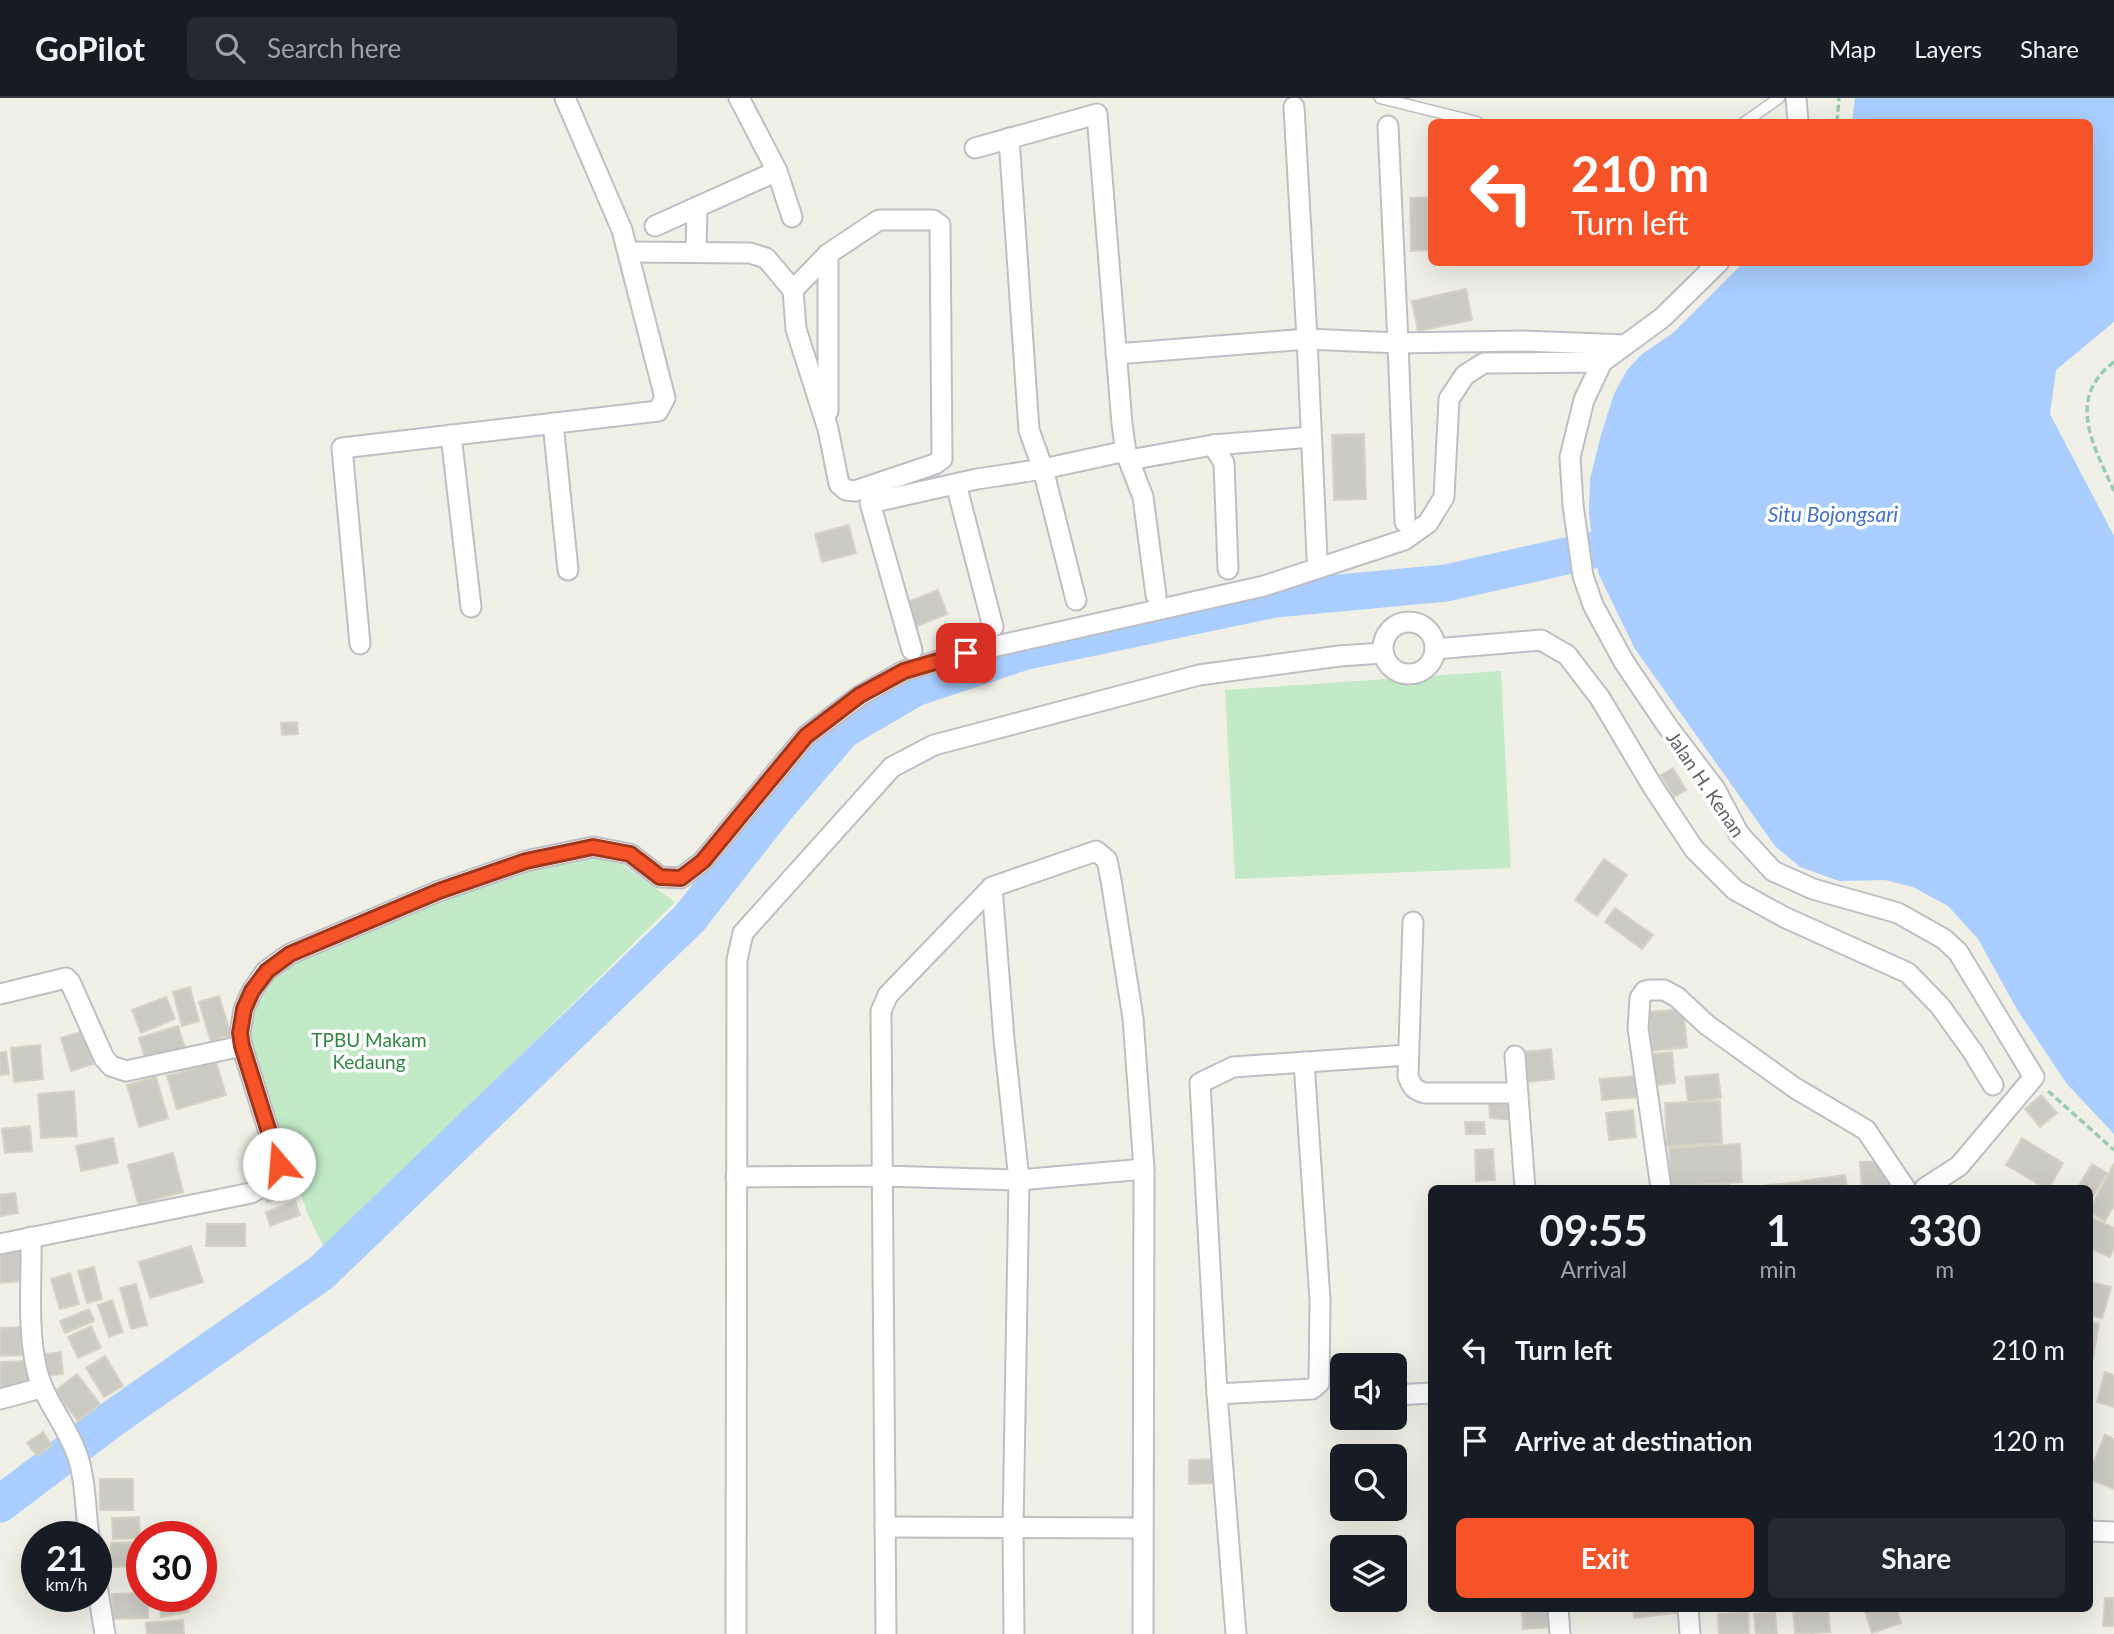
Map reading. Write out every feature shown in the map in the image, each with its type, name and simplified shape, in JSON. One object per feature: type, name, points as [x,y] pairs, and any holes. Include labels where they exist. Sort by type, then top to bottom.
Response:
[{"type":"street","points":[[360,644],[342,448],[658,411],[665,398],[622,230],[565,98]]},
{"type":"street","points":[[739,98],[777,171],[792,217]]},
{"type":"street","points":[[1796,98],[1798,119]]},
{"type":"street","points":[[1294,107],[1317,557]]},
{"type":"street","points":[[975,148],[1097,114],[1116,354],[1128,455],[1143,497],[1156,595]]},
{"type":"street","points":[[1388,126],[1405,522]]},
{"type":"street","points":[[1009,138],[1029,430],[1043,469],[1076,600]]},
{"type":"street","points":[[655,226],[777,171]]},
{"type":"street","points":[[696,252],[697,207]]},
{"type":"street","points":[[629,252],[750,253],[766,258],[788,284],[796,329],[828,429],[839,484],[846,490],[855,491],[935,464],[942,459],[940,225],[933,220],[879,220],[788,284]]},
{"type":"street","points":[[828,254],[828,429]]},
{"type":"street","name":"Jalan H. Kenan","points":[[1715,266],[1662,318],[1602,362],[1584,400],[1570,457],[1573,505],[1583,576],[1593,605],[1624,662],[1715,789],[1739,834],[1773,871],[1813,889],[1898,913],[1944,939],[1958,952],[2034,1077]]},
{"type":"street","points":[[1116,354],[1307,340],[1398,343],[1522,341],[1625,345]]},
{"type":"street","points":[[0,1244],[251,1194],[271,1182],[279,1164],[240,1033],[244,1009],[252,991],[267,971],[290,954],[439,891],[526,861],[593,847],[630,854],[660,877],[681,878],[703,861],[806,736],[860,695],[904,671],[966,653],[1264,586],[1404,540],[1428,523],[1444,498],[1449,399],[1465,375],[1484,363],[1602,362]]},
{"type":"street","points":[[553,423],[568,570]]},
{"type":"street","points":[[451,435],[471,607]]},
{"type":"street","points":[[912,650],[870,503],[977,479],[1128,455],[1311,437]]},
{"type":"street","points":[[1213,445],[1224,463],[1228,569]]},
{"type":"street","points":[[956,484],[993,627]]},
{"type":"street","points":[[1410,622],[1426,627],[1435,649],[1428,667],[1412,674],[1394,670],[1386,662],[1383,653],[1388,632],[1394,626],[1410,622]]},
{"type":"street","points":[[1435,649],[1541,640],[1567,655],[1600,698],[1694,849],[1735,890],[1784,917],[1908,974],[1940,1006],[1993,1085]]},
{"type":"street","points":[[736,1634],[737,960],[743,933],[892,767],[934,745],[1199,675],[1339,656],[1383,653]]},
{"type":"street","points":[[886,1634],[881,1011],[888,995],[992,887],[1096,851],[1107,860],[1133,1018],[1144,1170],[1143,1634]]},
{"type":"street","points":[[992,887],[1003,1039],[1019,1180],[1013,1529],[1014,1634]]},
{"type":"street","points":[[1413,922],[1408,1076],[1416,1090],[1425,1093],[1518,1093]]},
{"type":"street","points":[[0,994],[66,978],[104,1058],[111,1066],[125,1071],[242,1046]]},
{"type":"street","points":[[1661,1185],[1638,1028],[1640,998],[1645,991],[1650,990],[1664,990],[1677,997],[1707,1025],[1795,1088],[1866,1130],[1903,1185]]},
{"type":"street","points":[[1236,1634],[1217,1394],[1200,1083],[1233,1067],[1408,1055]]},
{"type":"street","points":[[1515,1056],[1525,1185]]},
{"type":"street","points":[[1217,1394],[1312,1390],[1319,1383],[1321,1300],[1304,1062]]},
{"type":"street","points":[[1930,1185],[1959,1166],[2034,1077]]},
{"type":"street","points":[[736,1178],[883,1176],[1019,1180],[1144,1170]]},
{"type":"street","points":[[31,1237],[32,1338],[35,1363],[41,1388],[74,1447],[82,1475],[87,1521]]},
{"type":"street","points":[[0,1399],[41,1388]]},
{"type":"street","points":[[1407,1394],[1428,1393]]},
{"type":"street","points":[[886,1527],[1142,1528]]},
{"type":"street","points":[[2093,1531],[2114,1532]]},
{"type":"street","points":[[101,1612],[105,1634]]},
{"type":"street","points":[[1558,1612],[1560,1634]]},
{"type":"street","points":[[1688,1612],[1690,1634]]},
{"type":"lane","points":[[1380,98],[1465,119]]},
{"type":"lane","points":[[1749,119],[1779,98]]},
{"type":"path","points":[[1837,119],[1839,98]]},
{"type":"path","points":[[2114,362],[2100,372],[2087,398],[2088,432],[2114,491]]},
{"type":"path","points":[[2034,1077],[2114,1150]]},
{"type":"green space","points":[[1501,671],[1511,868],[1235,879],[1225,690]]},
{"type":"green space","name":"TPBU Makam Kedaung","points":[[597,858],[623,865],[675,902],[325,1250],[308,1215],[248,1045],[249,1027],[267,982],[294,962],[456,893],[554,861]]},
{"type":"water","name":"Situ Bojongsari","points":[[1855,98],[2114,98],[2114,322],[2056,370],[2050,414],[2114,536],[2114,1134],[2067,1084],[2018,1011],[1978,939],[1948,906],[1913,887],[1885,880],[1839,881],[1800,867],[1775,846],[1635,649],[1599,575],[1589,512],[1590,479],[1614,394],[1627,370],[1642,354],[1673,333],[1740,266],[2093,266],[2093,119],[1852,119]]},
{"type":"building","points":[[1428,197],[1428,250],[1411,251],[1410,198]]},
{"type":"building","points":[[1466,289],[1472,320],[1418,331],[1412,301]]},
{"type":"building","points":[[1364,434],[1366,499],[1334,500],[1332,435]]},
{"type":"building","points":[[849,525],[856,553],[822,562],[815,534]]},
{"type":"building","points":[[938,590],[947,614],[912,628],[902,604]]},
{"type":"building","points":[[297,722],[298,734],[282,735],[281,723]]},
{"type":"building","points":[[1673,768],[1686,790],[1674,797],[1661,775]]},
{"type":"building","points":[[1604,859],[1627,875],[1597,916],[1575,900]]},
{"type":"building","points":[[1615,908],[1653,935],[1642,949],[1605,922]]},
{"type":"building","points":[[190,987],[199,1021],[182,1026],[173,992]]},
{"type":"building","points":[[219,996],[231,1035],[211,1042],[199,1002]]},
{"type":"building","points":[[166,997],[175,1019],[141,1033],[132,1010]]},
{"type":"building","points":[[1683,1009],[1687,1047],[1652,1051],[1649,1012]]},
{"type":"building","points":[[178,1026],[185,1048],[146,1061],[139,1038]]},
{"type":"building","points":[[89,1029],[99,1062],[71,1071],[61,1038]]},
{"type":"building","points":[[40,1045],[43,1079],[14,1082],[11,1048]]},
{"type":"building","points":[[1551,1049],[1554,1079],[1518,1083],[1515,1053]]},
{"type":"building","points":[[6,1052],[9,1074],[0,1075],[0,1053]]},
{"type":"building","points":[[1672,1052],[1675,1083],[1648,1086],[1645,1055]]},
{"type":"building","points":[[216,1062],[226,1095],[177,1109],[167,1076]]},
{"type":"building","points":[[1718,1074],[1721,1098],[1688,1102],[1685,1077]]},
{"type":"building","points":[[1636,1076],[1638,1097],[1602,1100],[1600,1079]]},
{"type":"building","points":[[156,1077],[168,1118],[139,1127],[127,1085]]},
{"type":"building","points":[[74,1091],[77,1136],[41,1138],[38,1094]]},
{"type":"building","points":[[2041,1095],[2057,1113],[2040,1127],[2025,1109]]},
{"type":"building","points":[[1513,1098],[1514,1120],[1490,1118],[1489,1099]]},
{"type":"building","points":[[1720,1101],[1722,1143],[1667,1146],[1665,1103]]},
{"type":"building","points":[[1633,1110],[1636,1137],[1609,1140],[1606,1113]]},
{"type":"building","points":[[1465,1122],[1484,1122],[1485,1134],[1466,1134]]},
{"type":"building","points":[[30,1126],[32,1151],[5,1153],[2,1129]]},
{"type":"building","points":[[113,1138],[118,1163],[81,1171],[76,1146]]},
{"type":"building","points":[[2022,1138],[2063,1163],[2051,1185],[2040,1185],[2006,1165]]},
{"type":"building","points":[[1740,1144],[1742,1182],[1671,1185],[1669,1148]]},
{"type":"building","points":[[1493,1149],[1495,1180],[1476,1181],[1475,1150]]},
{"type":"building","points":[[173,1153],[183,1192],[138,1204],[128,1165]]},
{"type":"building","points":[[1888,1161],[1889,1185],[1862,1185],[1860,1162]]},
{"type":"building","points":[[2092,1164],[2107,1173],[2093,1196],[2093,1185],[2079,1185]]},
{"type":"building","points":[[2114,1164],[2114,1209],[2112,1208],[2105,1221],[2093,1214],[2093,1202]]},
{"type":"building","points":[[1845,1175],[1847,1185],[1802,1185],[1801,1181]]},
{"type":"building","points":[[287,1181],[291,1194],[267,1202],[263,1190]]},
{"type":"building","points":[[1800,1182],[1800,1185],[1771,1185]]},
{"type":"building","points":[[15,1193],[18,1213],[0,1216],[0,1195]]},
{"type":"building","points":[[295,1201],[300,1215],[270,1226],[266,1212]]},
{"type":"building","points":[[2093,1218],[2114,1228],[2114,1248],[2110,1257],[2093,1249]]},
{"type":"building","points":[[207,1224],[245,1224],[245,1246],[206,1246]]},
{"type":"building","points":[[191,1246],[203,1282],[150,1298],[139,1262]]},
{"type":"building","points":[[27,1249],[31,1280],[0,1283],[0,1253]]},
{"type":"building","points":[[94,1267],[102,1299],[87,1303],[78,1271]]},
{"type":"building","points":[[70,1273],[79,1304],[60,1309],[51,1279]]},
{"type":"building","points":[[2093,1283],[2111,1287],[2102,1318],[2093,1316]]},
{"type":"building","points":[[136,1284],[147,1325],[131,1329],[120,1288]]},
{"type":"building","points":[[112,1300],[123,1332],[109,1337],[98,1305]]},
{"type":"building","points":[[89,1309],[94,1321],[65,1333],[60,1321]]},
{"type":"building","points":[[2093,1323],[2099,1324],[2093,1358]]},
{"type":"building","points":[[91,1326],[101,1348],[78,1358],[68,1337]]},
{"type":"building","points":[[20,1327],[22,1355],[0,1356],[0,1328]]},
{"type":"building","points":[[61,1352],[63,1374],[40,1377],[37,1355]]},
{"type":"building","points":[[105,1356],[123,1386],[104,1397],[86,1368]]},
{"type":"building","points":[[28,1361],[29,1391],[0,1392],[0,1362]]},
{"type":"building","points":[[2105,1372],[2114,1375],[2114,1407],[2097,1402]]},
{"type":"building","points":[[77,1374],[100,1404],[78,1421],[55,1391]]},
{"type":"building","points":[[43,1432],[52,1445],[37,1456],[27,1443]]},
{"type":"building","points":[[2105,1435],[2114,1439],[2114,1489],[2093,1480],[2093,1464]]},
{"type":"building","points":[[1214,1459],[1215,1483],[1189,1484],[1189,1460]]},
{"type":"building","points":[[100,1479],[133,1479],[133,1510],[100,1510]]},
{"type":"building","points":[[139,1517],[139,1521],[126,1521],[126,1539],[113,1539],[112,1518]]},
{"type":"building","points":[[112,1543],[126,1543],[126,1567],[112,1567]]},
{"type":"building","points":[[112,1594],[126,1594],[126,1612],[148,1612],[148,1618],[113,1619]]},
{"type":"building","points":[[2105,1598],[2114,1598],[2114,1626],[2103,1626]]},
{"type":"building","points":[[160,1612],[189,1612],[161,1617]]},
{"type":"building","points":[[1522,1612],[1551,1612],[1552,1627],[1523,1629]]},
{"type":"building","points":[[1633,1612],[1677,1613],[1634,1618]]},
{"type":"building","points":[[1748,1612],[1749,1634],[1719,1634],[1718,1614]]},
{"type":"building","points":[[1775,1612],[1777,1634],[1756,1634],[1754,1614]]},
{"type":"building","points":[[1793,1612],[1828,1612],[1830,1632],[1795,1634]]},
{"type":"building","points":[[1865,1612],[1897,1612],[1901,1623],[1872,1633]]},
{"type":"building","points":[[183,1620],[184,1634],[147,1634],[146,1623]]},
{"type":"waterway","points":[[0,1504],[112,1419],[321,1273],[689,919],[776,808],[843,730],[915,688],[1023,652],[1275,599],[1446,583],[1593,550]]},
{"type":"route","points":[[279,1164],[240,1033],[244,1009],[252,991],[267,971],[290,954],[343,930],[439,891],[526,861],[593,847],[630,854],[660,877],[681,878],[703,861],[806,736],[860,695],[904,671],[966,653]]}]
